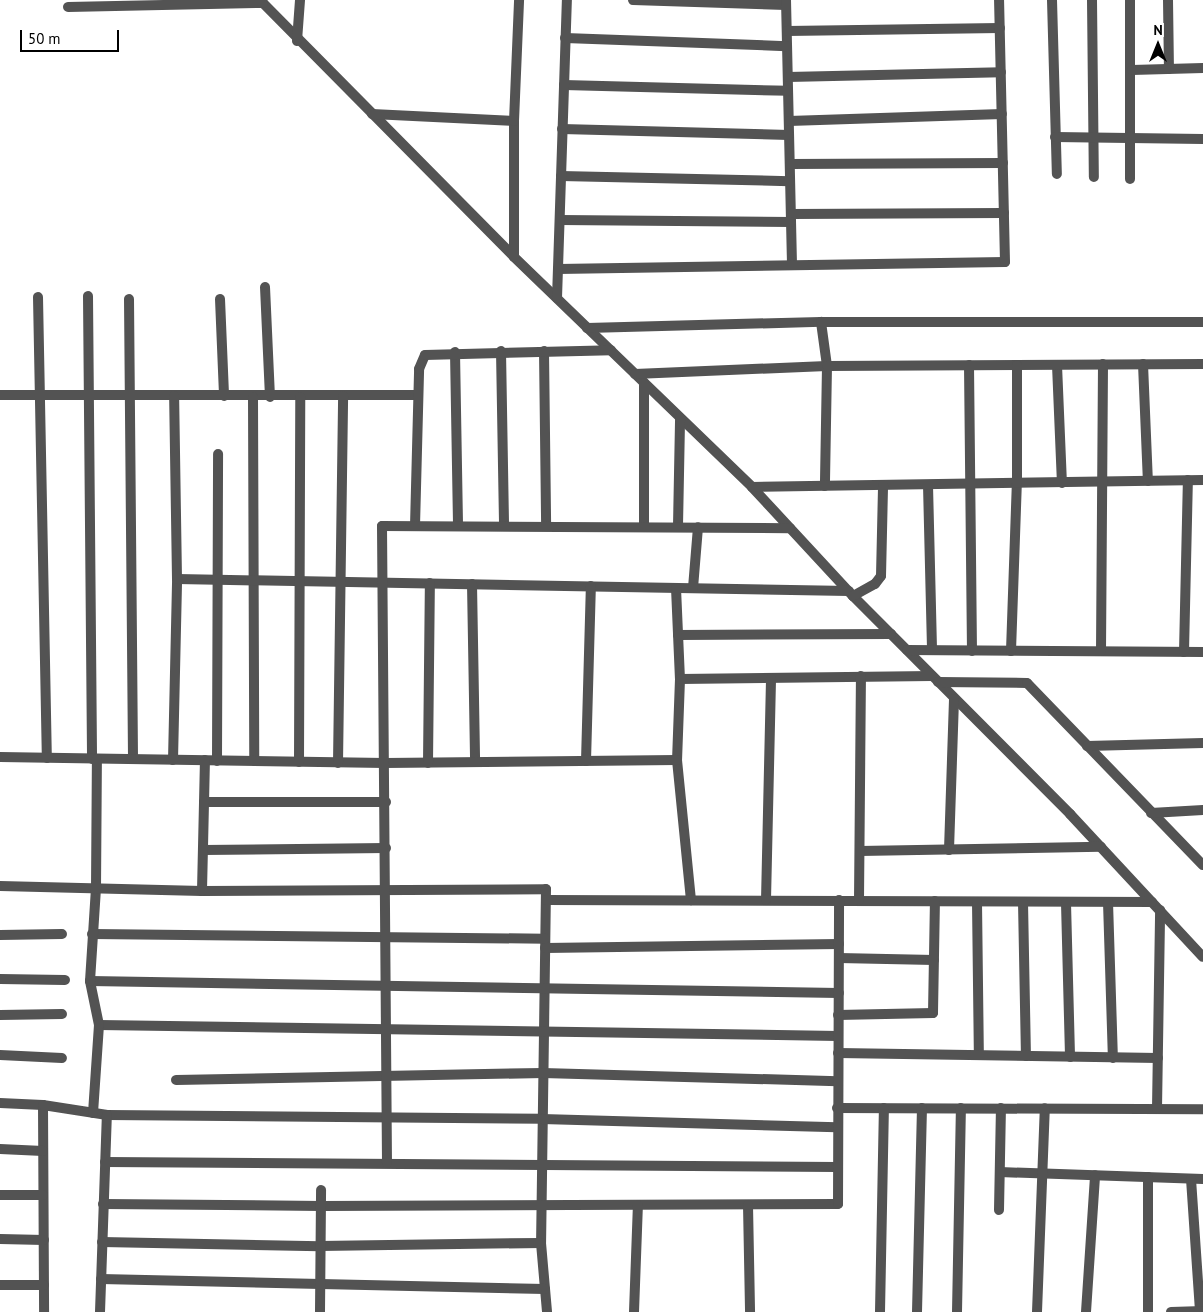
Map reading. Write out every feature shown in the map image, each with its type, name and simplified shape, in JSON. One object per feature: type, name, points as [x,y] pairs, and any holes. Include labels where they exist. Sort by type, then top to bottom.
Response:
[{"type":"street","points":[[297,41],[300,0]]},
{"type":"street","points":[[514,256],[514,121],[519,0]]},
{"type":"street","points":[[557,298],[567,0]]},
{"type":"street","points":[[633,0],[786,2],[792,265]]},
{"type":"street","points":[[558,269],[1005,262],[999,0]]},
{"type":"street","points":[[1052,0],[1057,174]]},
{"type":"street","points":[[1092,0],[1094,177]]},
{"type":"street","points":[[1130,0],[1132,70],[1130,179]]},
{"type":"street","points":[[1168,0],[1169,69]]},
{"type":"street","points":[[68,7],[261,1],[297,41],[514,256],[752,487],[851,594],[1101,847],[1203,957]]},
{"type":"street","points":[[787,31],[1000,28]]},
{"type":"street","points":[[565,38],[787,46]]},
{"type":"street","points":[[1132,70],[1203,68]]},
{"type":"street","points":[[788,77],[1001,72]]},
{"type":"street","points":[[564,85],[788,91]]},
{"type":"street","points":[[372,114],[514,121]]},
{"type":"street","points":[[789,121],[1002,114]]},
{"type":"street","points":[[562,129],[789,135]]},
{"type":"street","points":[[1055,138],[1203,139]]},
{"type":"street","points":[[790,164],[1003,163]]},
{"type":"street","points":[[561,176],[790,181]]},
{"type":"street","points":[[560,220],[791,218],[1004,213]]},
{"type":"street","points":[[265,287],[270,396]]},
{"type":"street","points":[[88,296],[96,889],[90,980],[99,1025],[93,1113]]},
{"type":"street","points":[[38,297],[47,758]]},
{"type":"street","points":[[129,299],[132,396],[133,759]]},
{"type":"street","points":[[220,299],[224,396]]},
{"type":"street","points":[[588,328],[821,322],[1203,322]]},
{"type":"street","points":[[821,322],[827,366],[825,486]]},
{"type":"street","points":[[415,526],[420,359],[437,352],[610,350]]},
{"type":"street","points":[[501,351],[504,526]]},
{"type":"street","points":[[544,351],[546,526]]},
{"type":"street","points":[[455,352],[458,526]]},
{"type":"street","points":[[1057,364],[1062,483]]},
{"type":"street","points":[[1101,651],[1103,364]]},
{"type":"street","points":[[1142,364],[1148,481]]},
{"type":"street","points":[[635,374],[827,366],[1203,364]]},
{"type":"street","points":[[969,365],[972,484],[972,650]]},
{"type":"street","points":[[1011,651],[1017,483],[1017,365]]},
{"type":"street","points":[[644,383],[644,526]]},
{"type":"street","points":[[0,395],[300,397],[418,395]]},
{"type":"street","points":[[173,760],[177,579],[174,396]]},
{"type":"street","points":[[253,396],[256,580],[254,761]]},
{"type":"street","points":[[338,763],[343,396]]},
{"type":"street","points":[[299,762],[300,397]]},
{"type":"street","points":[[678,526],[680,418]]},
{"type":"street","points":[[217,761],[216,580],[218,454]]},
{"type":"street","points":[[1184,652],[1188,480]]},
{"type":"street","points":[[752,487],[1203,480]]},
{"type":"street","points":[[177,579],[693,588],[851,594],[875,584],[881,576],[883,485]]},
{"type":"street","points":[[928,485],[932,650]]},
{"type":"street","points":[[387,1163],[385,936],[387,888],[382,526],[790,528]]},
{"type":"street","points":[[693,588],[698,527]]},
{"type":"street","points":[[428,763],[430,583]]},
{"type":"street","points":[[472,584],[475,762]]},
{"type":"street","points":[[586,761],[590,586]]},
{"type":"street","points":[[676,588],[680,679],[677,760],[690,900]]},
{"type":"street","points":[[678,635],[891,634]]},
{"type":"street","points":[[907,650],[1203,652]]},
{"type":"street","points":[[680,679],[861,676],[1026,683],[1203,865]]},
{"type":"street","points":[[859,900],[861,676]]},
{"type":"street","points":[[766,900],[771,678]]},
{"type":"street","points":[[949,850],[954,699]]},
{"type":"street","points":[[1086,746],[1203,743]]},
{"type":"street","points":[[0,757],[338,763],[677,760]]},
{"type":"street","points":[[202,891],[205,760]]},
{"type":"street","points":[[204,802],[386,802]]},
{"type":"street","points":[[1151,813],[1203,810]]},
{"type":"street","points":[[860,852],[1101,847]]},
{"type":"street","points":[[203,850],[386,848]]},
{"type":"street","points":[[0,886],[202,891],[387,888],[546,889],[541,1244],[547,1312]]},
{"type":"street","points":[[546,900],[1152,902]]},
{"type":"street","points":[[103,1204],[541,1206],[838,1204],[836,1128],[839,900]]},
{"type":"street","points":[[838,1015],[933,1013],[935,901]]},
{"type":"street","points":[[977,902],[979,1055]]},
{"type":"street","points":[[1022,902],[1026,1056]]},
{"type":"street","points":[[1108,902],[1113,1058]]},
{"type":"street","points":[[1066,903],[1070,1057]]},
{"type":"street","points":[[1157,1108],[1160,910]]},
{"type":"street","points":[[0,935],[62,934]]},
{"type":"street","points":[[92,934],[385,936],[545,944],[839,944]]},
{"type":"street","points":[[839,958],[934,960]]},
{"type":"street","points":[[0,979],[66,980]]},
{"type":"street","points":[[90,980],[386,986],[545,986],[839,993]]},
{"type":"street","points":[[0,1015],[62,1014]]},
{"type":"street","points":[[99,1025],[386,1032],[838,1036]]},
{"type":"street","points":[[838,1053],[1158,1058]]},
{"type":"street","points":[[0,1055],[62,1058]]},
{"type":"street","points":[[176,1080],[543,1073],[838,1081]]},
{"type":"street","points":[[0,1103],[43,1105],[107,1116],[542,1119],[836,1128]]},
{"type":"street","points":[[43,1105],[44,1312]]},
{"type":"street","points":[[837,1108],[1203,1109]]},
{"type":"street","points":[[880,1312],[884,1108]]},
{"type":"street","points":[[917,1312],[922,1108]]},
{"type":"street","points":[[957,1312],[961,1108]]},
{"type":"street","points":[[999,1210],[1001,1108]]},
{"type":"street","points":[[1036,1312],[1044,1174],[1045,1108]]},
{"type":"street","points":[[100,1312],[107,1116]]},
{"type":"street","points":[[0,1149],[43,1150]]},
{"type":"street","points":[[105,1162],[542,1163],[837,1167]]},
{"type":"street","points":[[1000,1172],[1203,1179]]},
{"type":"street","points":[[1086,1312],[1095,1175]]},
{"type":"street","points":[[1148,1177],[1148,1312]]},
{"type":"street","points":[[1171,1312],[1202,1310],[1191,1179]]},
{"type":"street","points":[[320,1190],[320,1312]]},
{"type":"street","points":[[0,1195],[43,1195]]},
{"type":"street","points":[[748,1204],[750,1312]]},
{"type":"street","points":[[634,1312],[638,1205]]},
{"type":"street","points":[[0,1239],[44,1240]]},
{"type":"street","points":[[102,1242],[320,1246],[541,1244]]},
{"type":"street","points":[[101,1279],[545,1288]]},
{"type":"street","points":[[0,1285],[44,1286]]}]
